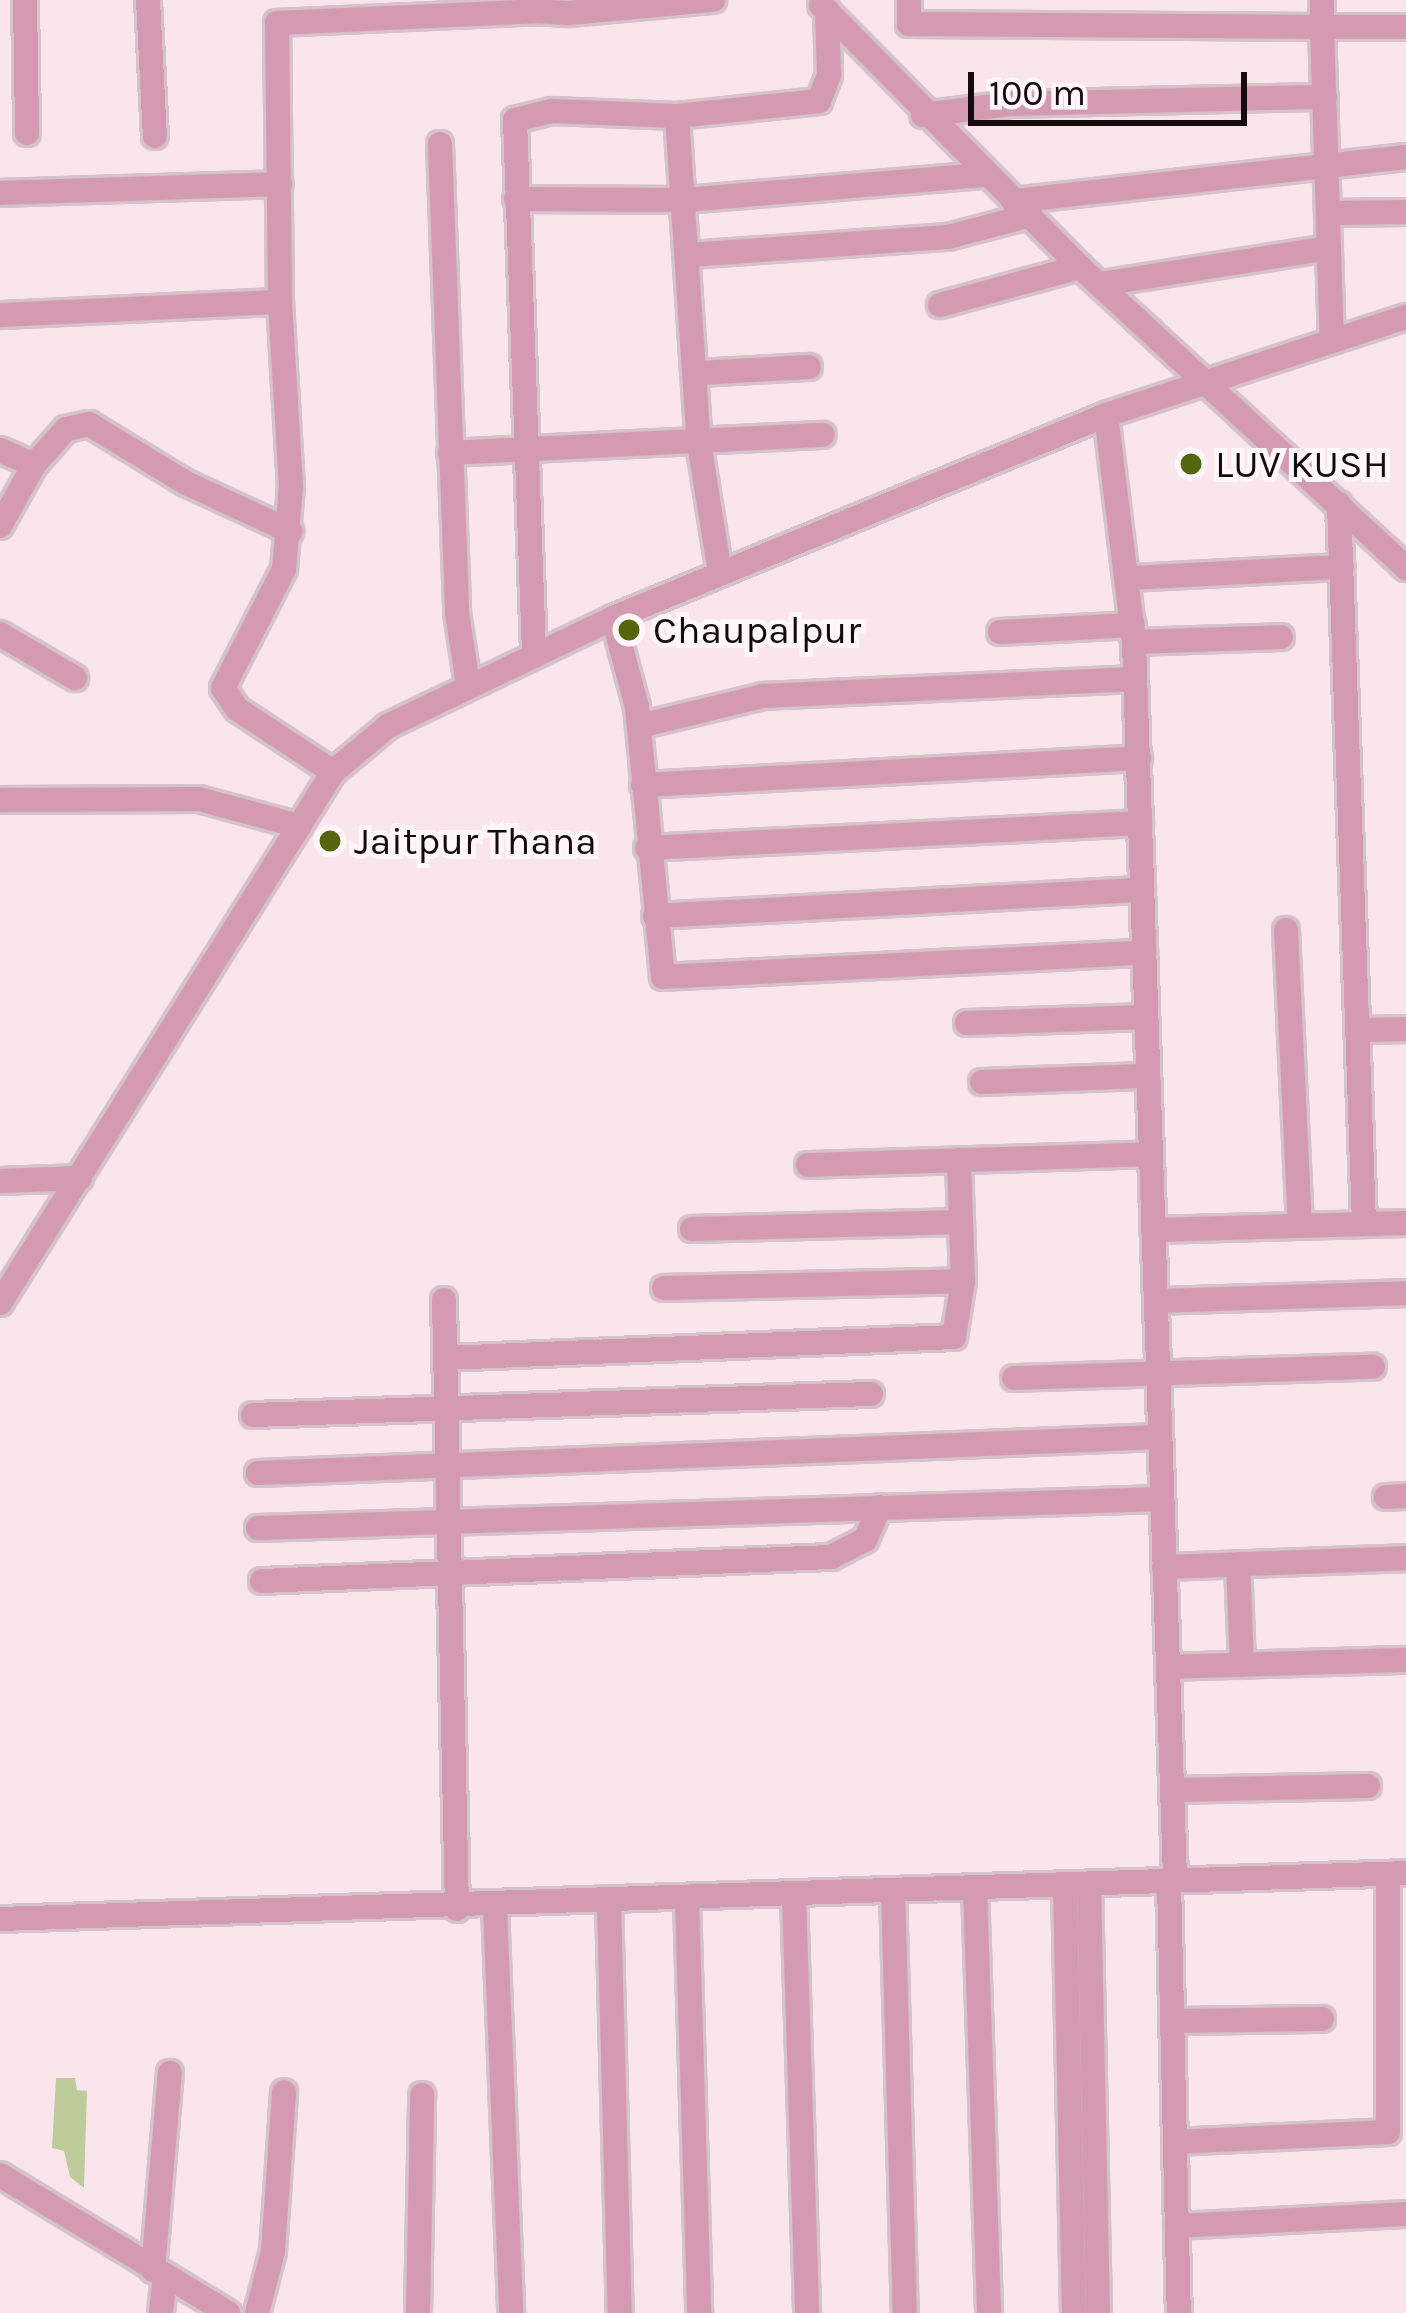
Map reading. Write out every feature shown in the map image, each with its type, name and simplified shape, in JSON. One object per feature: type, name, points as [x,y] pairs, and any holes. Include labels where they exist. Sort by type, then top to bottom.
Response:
[{"type":"street","points":[[25,0],[27,133]]},
{"type":"street","points":[[148,0],[155,136]]},
{"type":"street","points":[[332,772],[237,709],[223,688],[277,594],[290,531],[280,302],[277,23],[713,0]]},
{"type":"street","points":[[909,0],[909,24],[1406,27]]},
{"type":"street","points":[[1322,0],[1331,163],[1331,341]]},
{"type":"street","points":[[821,5],[923,115],[1406,568]]},
{"type":"street","points":[[534,653],[512,132],[520,114],[677,116],[819,101],[829,76],[821,5]]},
{"type":"street","points":[[0,81],[26,80]]},
{"type":"street","points":[[923,115],[1010,104],[1325,97]]},
{"type":"street","points":[[677,116],[699,443],[720,573]]},
{"type":"street","points":[[440,143],[450,453],[468,684]]},
{"type":"street","points":[[689,256],[948,237],[1020,208],[1277,176],[1331,163],[1406,157]]},
{"type":"street","points":[[516,199],[685,200],[986,175]]},
{"type":"street","points":[[0,193],[280,184]]},
{"type":"street","points":[[1330,213],[1406,212]]},
{"type":"street","points":[[1101,284],[1329,248]]},
{"type":"street","points":[[940,305],[1081,266]]},
{"type":"street","points":[[0,316],[280,302]]},
{"type":"street","points":[[4,1292],[332,772],[388,726],[613,617],[1106,415],[1406,317]]},
{"type":"street","points":[[697,373],[809,368]]},
{"type":"street","points":[[1106,415],[1131,578],[1136,679],[1145,1076],[1158,1301],[1158,1437],[1172,1790],[1179,2313]]},
{"type":"street","points":[[0,526],[34,465],[66,429],[88,424],[186,483],[290,531]]},
{"type":"street","points":[[450,453],[522,454],[823,435]]},
{"type":"street","points":[[0,450],[34,465]]},
{"type":"street","points":[[1339,504],[1362,1030],[1364,1224]]},
{"type":"street","points":[[1131,578],[1342,567]]},
{"type":"street","points":[[613,617],[639,726],[659,970],[673,978],[1144,953]]},
{"type":"street","points":[[1000,632],[1281,637]]},
{"type":"street","points":[[0,634],[75,678]]},
{"type":"street","points":[[639,726],[763,696],[1136,679]]},
{"type":"street","points":[[643,785],[1138,758]]},
{"type":"street","points":[[0,800],[199,799],[299,826]]},
{"type":"street","points":[[647,848],[1140,823]]},
{"type":"street","points":[[655,916],[1142,890]]},
{"type":"street","points":[[1286,930],[1300,1226]]},
{"type":"street","points":[[967,1023],[1146,1017]]},
{"type":"street","points":[[1362,1030],[1406,1029]]},
{"type":"street","points":[[982,1082],[1145,1076]]},
{"type":"street","points":[[808,1165],[1150,1154]]},
{"type":"street","points":[[445,1358],[945,1340],[962,1322],[959,1160]]},
{"type":"street","points":[[0,1181],[80,1178]]},
{"type":"street","points":[[692,1229],[961,1222]]},
{"type":"street","points":[[1153,1230],[1406,1223]]},
{"type":"street","points":[[664,1288],[963,1281]]},
{"type":"street","points":[[1158,1301],[1406,1293]]},
{"type":"street","points":[[444,1300],[457,1909]]},
{"type":"street","points":[[1014,1378],[1373,1367]]},
{"type":"street","points":[[254,1415],[872,1394]]},
{"type":"street","points":[[258,1473],[1158,1437]]},
{"type":"street","points":[[258,1528],[1161,1498]]},
{"type":"street","points":[[262,1581],[831,1557],[865,1540],[880,1508]]},
{"type":"street","points":[[1165,1567],[1406,1558]]},
{"type":"street","points":[[1238,1564],[1242,1664]]},
{"type":"street","points":[[1168,1666],[1406,1660]]},
{"type":"street","points":[[1172,1790],[1368,1786]]},
{"type":"street","points":[[0,1919],[495,1908],[1397,1873],[1399,2125],[1372,2136],[1175,2141]]},
{"type":"street","points":[[1074,2313],[1077,1884]]},
{"type":"street","points":[[1077,1884],[1098,2313]]},
{"type":"street","points":[[975,1888],[989,2313]]},
{"type":"street","points":[[893,1891],[905,2313]]},
{"type":"street","points":[[794,1895],[807,2313]]},
{"type":"street","points":[[687,1900],[699,2313]]},
{"type":"street","points":[[609,1903],[620,2313]]},
{"type":"street","points":[[495,1908],[511,2313]]},
{"type":"street","points":[[1172,2021],[1322,2019]]},
{"type":"street","points":[[161,2313],[170,2074]]},
{"type":"street","points":[[257,2313],[273,2251],[284,2092]]},
{"type":"street","points":[[418,2313],[422,2095]]},
{"type":"street","points":[[0,2175],[228,2313]]},
{"type":"street","points":[[1177,2226],[1406,2214]]},
{"type":"green space","points":[[56,2078],[75,2078],[77,2090],[87,2091],[84,2188],[70,2177],[64,2151],[52,2148]]},
{"type":"place","name":"LUV KUSH","points":[[1191,464]]},
{"type":"place","name":"Chaupalpur","points":[[629,630]]},
{"type":"place","name":"Jaitpur Thana","points":[[330,841]]}]
